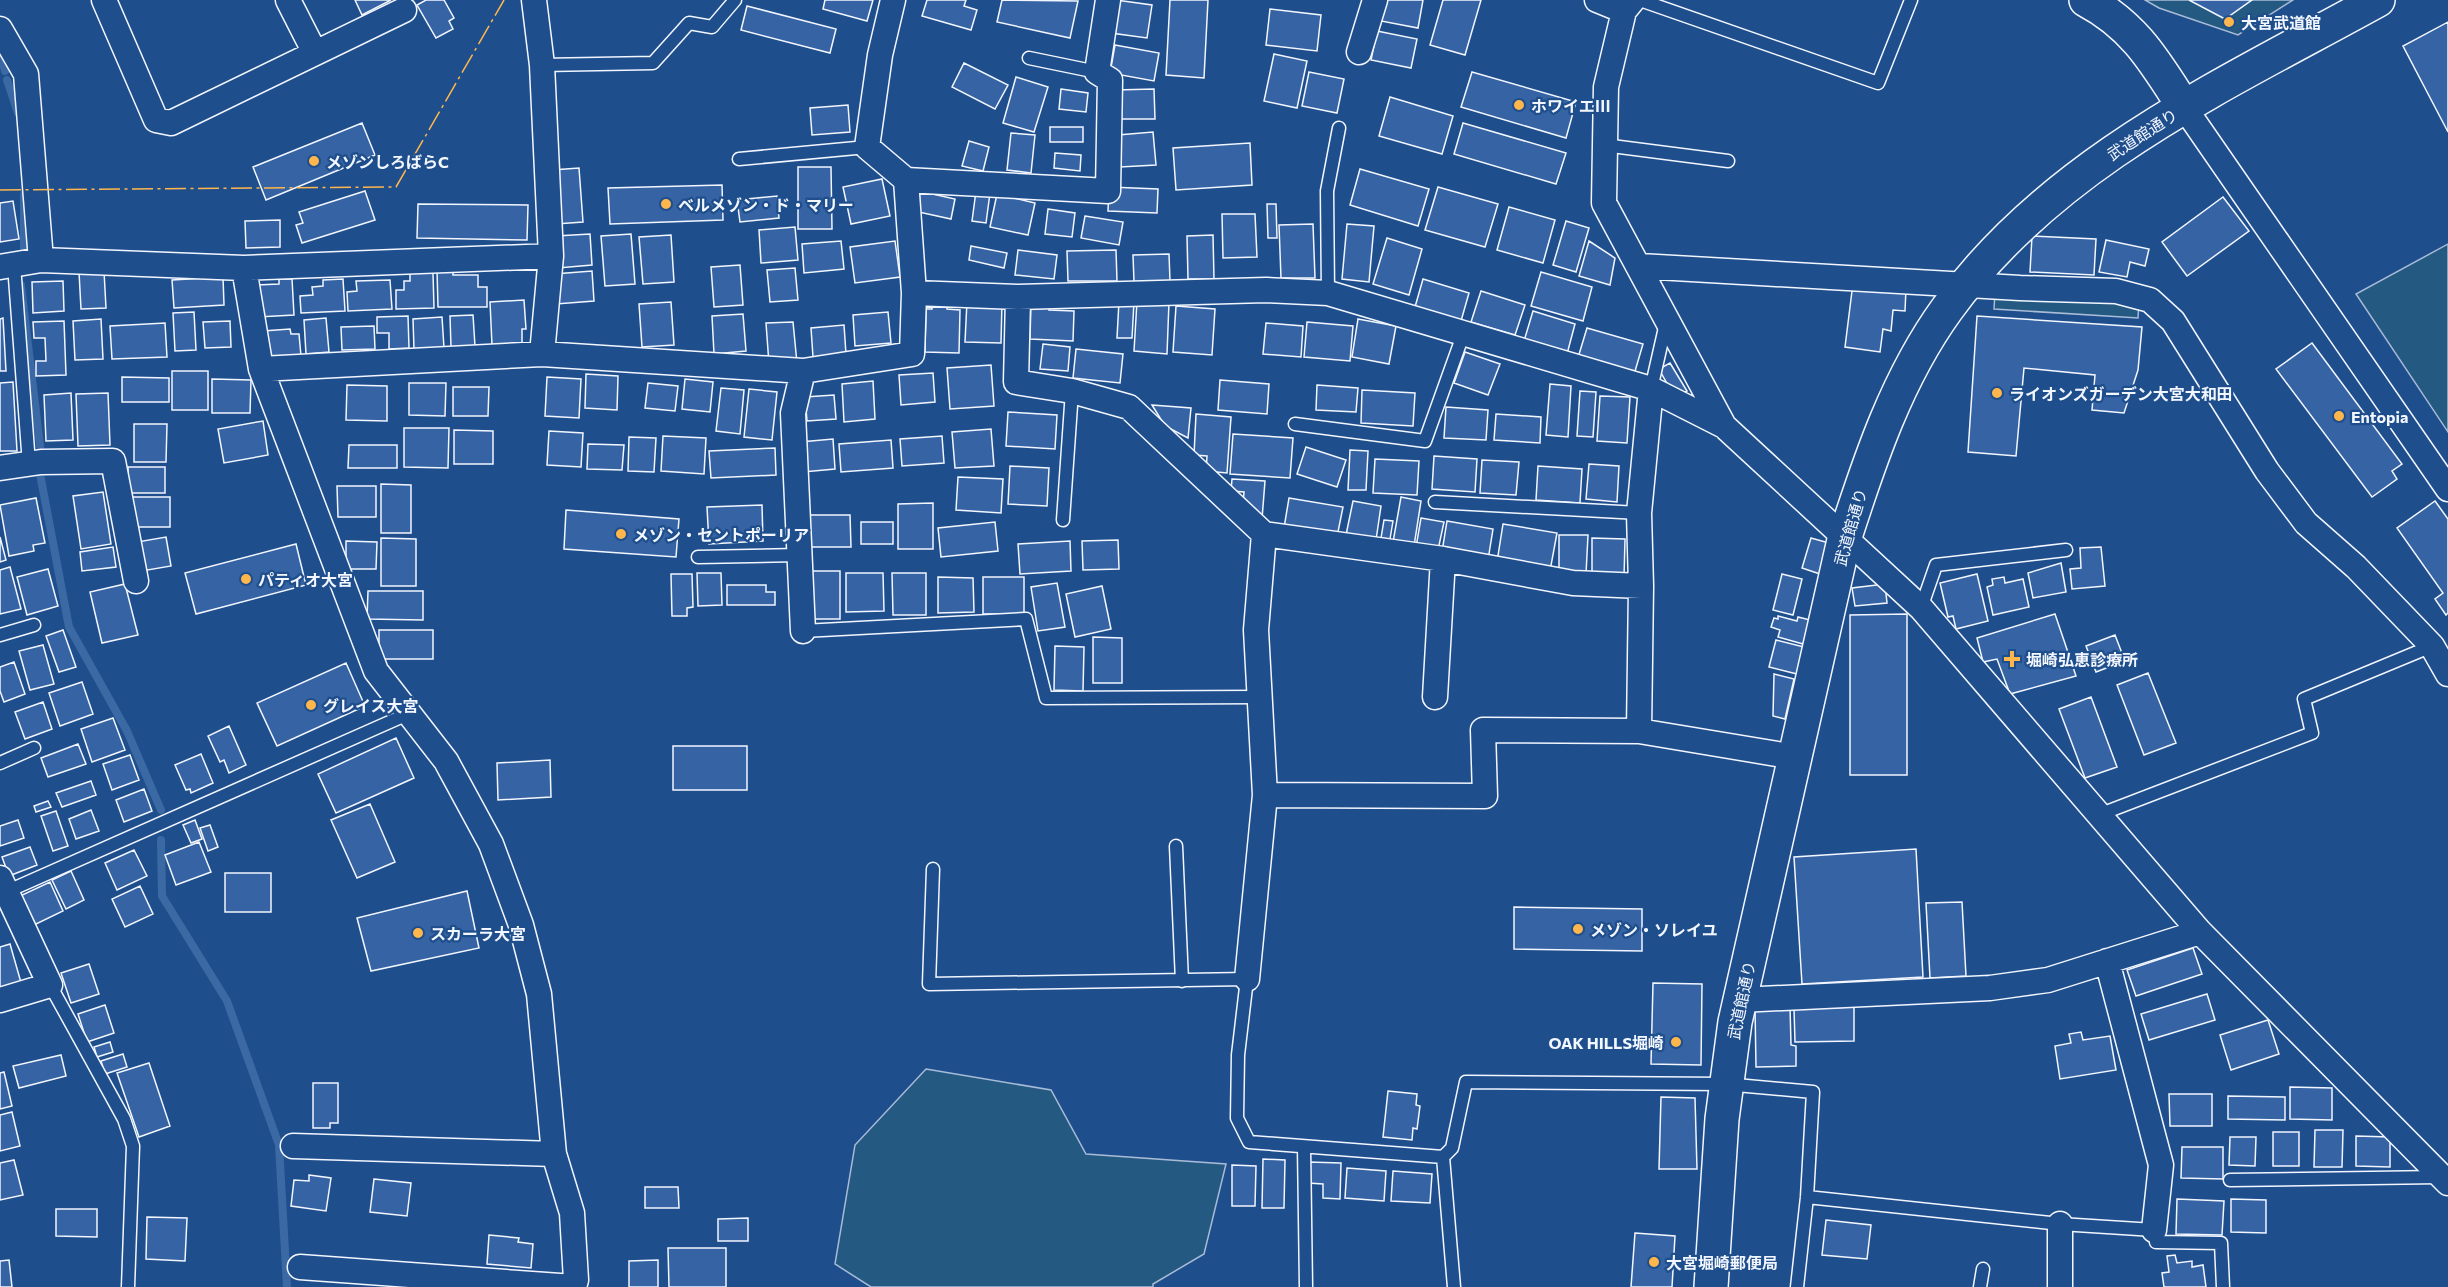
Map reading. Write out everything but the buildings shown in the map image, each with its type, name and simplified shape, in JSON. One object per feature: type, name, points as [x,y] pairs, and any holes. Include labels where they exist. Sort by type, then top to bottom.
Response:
[{"type":"street","points":[[104,0],[156,120],[171,123],[404,10]]},
{"type":"street","points":[[288,0],[315,53]]},
{"type":"street","points":[[534,0],[542,65],[550,256],[542,354]]},
{"type":"street","points":[[893,0],[880,55],[867,147],[906,180],[1108,191],[1110,80],[1097,72],[1108,0]]},
{"type":"street","points":[[1359,52],[1375,0]]},
{"type":"street","points":[[1597,0],[1632,4],[1606,87],[1604,203],[1640,266],[1724,426]]},
{"type":"street","points":[[2086,0],[2127,27],[2143,45],[2448,489]]},
{"type":"street","name":"武道館通り","points":[[1711,1287],[1725,1084],[1740,1000],[1844,540],[1865,474],[1900,390],[1947,309],[1966,285],[1988,258],[2066,184],[2184,107],[2378,0]]},
{"type":"street","points":[[0,29],[26,74],[41,260]]},
{"type":"street","points":[[261,369],[542,354],[803,371],[912,354],[914,293],[906,180]]},
{"type":"street","points":[[7,266],[41,260],[244,268],[550,256]]},
{"type":"street","points":[[1640,266],[1966,285],[2116,291],[2150,300],[2174,321],[2267,471],[2306,523],[2356,567],[2432,646],[2448,674]]},
{"type":"street","points":[[244,268],[261,369],[376,670],[446,761],[490,844],[521,925],[539,994],[554,1154],[572,1213],[576,1280],[574,1287],[388,1280],[300,1267]]},
{"type":"street","points":[[914,293],[1018,297],[1266,290],[1328,293],[1651,389],[1724,426],[1844,540],[1922,608],[2200,932],[2445,1180]]},
{"type":"street","points":[[1018,297],[1016,382],[1072,391],[1129,407],[1264,534],[1443,560],[1573,583],[1641,586]]},
{"type":"street","points":[[803,371],[793,413],[803,631]]},
{"type":"street","points":[[1639,731],[1641,586],[1639,513],[1651,389]]},
{"type":"street","points":[[0,468],[29,464],[113,461],[136,580]]},
{"type":"street","points":[[1247,980],[1265,795],[1256,630],[1264,534]]},
{"type":"street","points":[[1435,698],[1443,560]]},
{"type":"street","points":[[1265,795],[1485,796],[1483,730],[1639,731],[1795,757]]},
{"type":"street","points":[[0,1000],[50,985],[4,884]]},
{"type":"street","points":[[1740,1000],[1990,988],[2048,980],[2200,932]]},
{"type":"street","points":[[2106,962],[2161,1165],[2154,1230]]},
{"type":"street","points":[[292,1146],[554,1154]]},
{"type":"street","points":[[2060,1224],[2060,1287]]},
{"type":"lane","points":[[542,65],[653,63],[688,23],[712,27],[735,0]]},
{"type":"lane","points":[[1632,4],[1878,83],[1911,0]]},
{"type":"lane","points":[[1029,58],[1097,72]]},
{"type":"lane","points":[[1328,293],[1327,191],[1339,128]]},
{"type":"lane","points":[[1604,145],[1728,160]]},
{"type":"lane","points":[[739,159],[867,147]]},
{"type":"lane","points":[[7,266],[29,464]]},
{"type":"lane","points":[[1651,389],[1667,317]]},
{"type":"lane","points":[[1295,424],[1425,441],[1463,335]]},
{"type":"lane","points":[[1063,520],[1072,391]]},
{"type":"lane","points":[[1435,502],[1639,513]]},
{"type":"lane","points":[[1922,608],[1936,565],[2066,550]]},
{"type":"lane","points":[[698,557],[799,555]]},
{"type":"lane","points":[[803,631],[1026,619],[1046,698],[1258,697]]},
{"type":"lane","points":[[0,635],[34,625]]},
{"type":"lane","points":[[2101,814],[2312,733],[2304,699],[2432,646]]},
{"type":"lane","points":[[4,884],[410,713]]},
{"type":"lane","points":[[0,763],[34,748]]},
{"type":"lane","points":[[1176,846],[1182,981]]},
{"type":"lane","points":[[933,869],[929,984],[1247,980],[1238,1055],[1237,1118],[1249,1142],[1443,1157],[1452,1148],[1466,1082],[1725,1084],[1813,1092],[1807,1197],[1797,1287]]},
{"type":"lane","points":[[50,985],[124,1119],[133,1146],[128,1287]]},
{"type":"lane","points":[[1304,1147],[1306,1287]]},
{"type":"lane","points":[[1443,1157],[1454,1287]]},
{"type":"lane","points":[[2230,1180],[2445,1180]]},
{"type":"lane","points":[[1807,1197],[2060,1224],[2154,1230],[2156,1242],[2221,1243],[2223,1287]]},
{"type":"lane","points":[[1980,1287],[1983,1269]]},
{"type":"shaded area","name":"大宮武道館","points":[[2145,0],[2293,0],[2238,35],[2159,8]]},
{"type":"shaded area","points":[[2448,244],[2448,432],[2356,294]]},
{"type":"shaded area","points":[[1995,293],[2139,302],[2138,318],[1994,309]]},
{"type":"shaded area","points":[[926,1069],[1051,1090],[1086,1154],[1226,1164],[1204,1254],[1153,1284],[1153,1287],[871,1287],[835,1264],[855,1145]]},
{"type":"waterway","points":[[0,52],[5,71]]},
{"type":"waterway","points":[[7,80],[18,113]]},
{"type":"waterway","points":[[24,194],[24,252]]},
{"type":"waterway","points":[[21,285],[40,446]]},
{"type":"waterway","points":[[40,474],[69,627],[127,731],[161,810]]},
{"type":"waterway","points":[[161,840],[162,896],[227,1001],[279,1145],[287,1287]]},
{"type":"power","points":[[0,190],[396,187],[504,0]]},
{"type":"place","name":"大宮武道館","points":[[2229,22]]},
{"type":"place","name":"ホワイエⅢ","points":[[1519,105]]},
{"type":"place","name":"メゾンしろばらC","points":[[314,161]]},
{"type":"place","name":"ベルメゾン・ド・マリー","points":[[666,204]]},
{"type":"place","name":"ライオンズガーデン大宮大和田","points":[[1997,393]]},
{"type":"place","name":"Entopia","points":[[2339,416]]},
{"type":"place","name":"メゾン・セントポーリア","points":[[621,534]]},
{"type":"place","name":"パティオ大宮","points":[[246,579]]},
{"type":"place","name":"堀崎弘恵診療所","points":[[2012,659]]},
{"type":"place","name":"グレイス大宮","points":[[311,705]]},
{"type":"place","name":"メゾン・ソレイユ","points":[[1578,929]]},
{"type":"place","name":"スカーラ大宮","points":[[418,933]]},
{"type":"place","name":"OAK HILLS堀崎","points":[[1676,1042]]},
{"type":"place","name":"大宮堀崎郵便局","points":[[1654,1262]]}]
